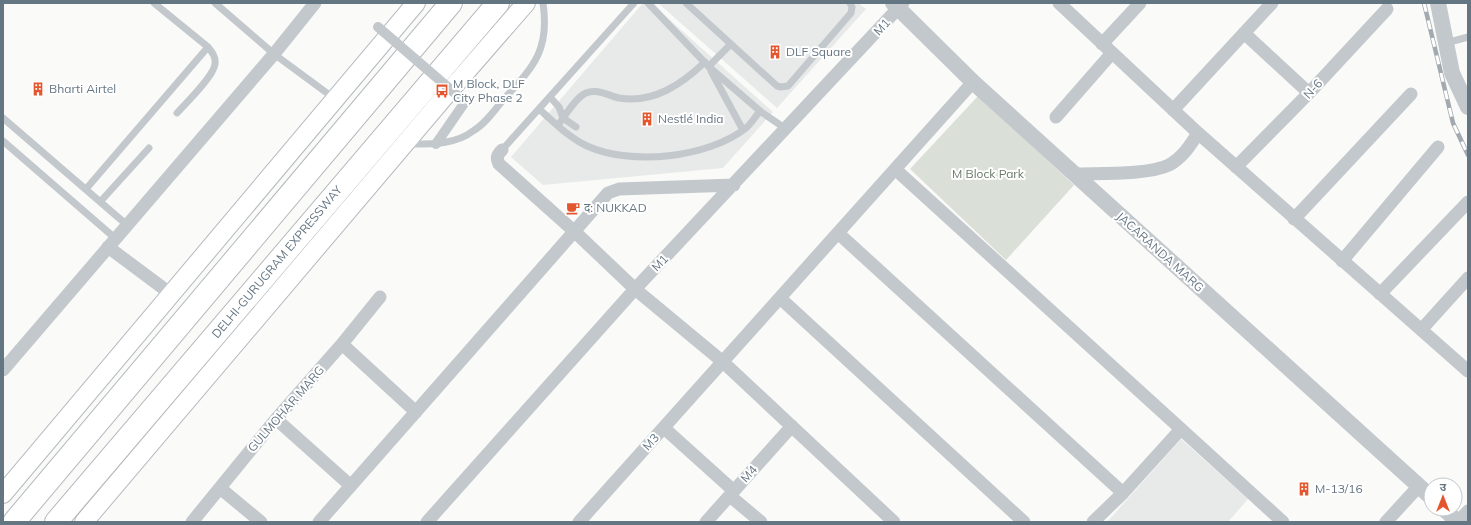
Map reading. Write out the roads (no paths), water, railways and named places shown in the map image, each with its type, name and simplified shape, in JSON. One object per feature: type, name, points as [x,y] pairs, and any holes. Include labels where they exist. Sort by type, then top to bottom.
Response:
[{"type":"highway","points":[[14,522],[451,3]]},
{"type":"highway","name":"DELHI-GURUGRAM EXPRESSWAY","points":[[56,522],[498,3]]},
{"type":"main road","points":[[3,494],[416,3]]},
{"type":"main road","points":[[84,522],[404,144],[526,3]]},
{"type":"street","points":[[3,370],[274,54],[315,3]]},
{"type":"street","points":[[1059,3],[1198,133],[1294,219],[1421,330],[1466,366]]},
{"type":"street","points":[[1056,117],[1140,3]]},
{"type":"street","points":[[1173,110],[1272,3]]},
{"type":"street","points":[[1438,3],[1452,73],[1468,107]]},
{"type":"street","name":"JACARANDA MARG","points":[[898,5],[973,82],[1423,490]]},
{"type":"street","name":"M1","points":[[427,522],[635,289],[734,185],[898,5]]},
{"type":"street","name":"N-6","points":[[1236,167],[1309,93],[1387,9]]},
{"type":"street","points":[[378,27],[465,102],[436,144]]},
{"type":"street","points":[[1244,33],[1309,93]]},
{"type":"street","name":"M3","points":[[579,522],[973,82]]},
{"type":"street","points":[[1294,219],[1411,94]]},
{"type":"street","points":[[1074,174],[1152,170],[1168,165],[1185,152],[1198,133]]},
{"type":"street","points":[[1342,261],[1438,148]]},
{"type":"street","points":[[502,150],[498,154],[497,160],[499,164],[575,232],[635,289],[723,362],[894,522]]},
{"type":"street","points":[[895,169],[1283,522]]},
{"type":"street","points":[[319,522],[608,193],[619,190],[734,185]]},
{"type":"street","points":[[1380,294],[1468,202]]},
{"type":"street","points":[[838,233],[1122,493]]},
{"type":"street","points":[[112,243],[171,294]]},
{"type":"street","points":[[1421,330],[1468,278]]},
{"type":"street","name":"GULMOHAR MARG","points":[[192,522],[276,419],[342,344],[380,297]]},
{"type":"street","points":[[780,298],[1024,522]]},
{"type":"street","points":[[342,344],[416,412]]},
{"type":"street","points":[[276,419],[351,486]]},
{"type":"street","name":"M4","points":[[706,522],[792,426]]},
{"type":"street","points":[[664,428],[761,522]]},
{"type":"street","points":[[1093,522],[1122,493],[1180,429]]},
{"type":"street","points":[[1386,522],[1419,486]]},
{"type":"street","points":[[220,488],[262,522]]},
{"type":"street","points":[[1458,522],[1468,511]]},
{"type":"lane","points":[[154,3],[208,47],[213,53],[215,59],[214,70],[177,113]]},
{"type":"lane","points":[[215,3],[274,54],[336,99]]},
{"type":"lane","points":[[404,144],[436,144],[457,139],[473,132],[488,117],[523,78],[537,59],[544,38],[545,20],[542,3]]},
{"type":"lane","points":[[502,150],[634,3]]},
{"type":"lane","points":[[648,3],[708,65],[760,111],[786,128]]},
{"type":"lane","points":[[686,3],[777,86],[781,87],[788,86],[851,13],[852,7],[850,3]]},
{"type":"lane","points":[[1446,43],[1468,37]]},
{"type":"lane","points":[[558,125],[580,97],[587,92],[601,92],[620,98],[639,98],[660,93],[673,88],[708,65],[731,44]]},
{"type":"lane","points":[[86,189],[208,47]]},
{"type":"lane","points":[[708,65],[743,130]]},
{"type":"lane","points":[[550,97],[559,107],[563,118],[576,127]]},
{"type":"lane","points":[[539,109],[570,137],[589,147],[616,154],[645,157],[699,151],[721,142],[747,128],[760,111]]},
{"type":"lane","points":[[3,118],[127,225]]},
{"type":"lane","points":[[3,141],[112,243]]},
{"type":"lane","points":[[100,202],[149,148]]},
{"type":"railway","points":[[1424,3],[1453,123],[1468,155]]},
{"type":"place","name":"DLF Square","points":[[775,52]]},
{"type":"place","name":"Bharti Airtel","points":[[38,89]]},
{"type":"place","name":"M Block, DLF City Phase 2","points":[[442,91]]},
{"type":"place","name":"Nestlé India","points":[[647,119]]},
{"type":"place","name":"द: NUKKAD","points":[[573,208]]},
{"type":"place","name":"M-13/16","points":[[1304,489]]},
{"type":"park label","name":"M Block Park","points":[[988,174]]}]
